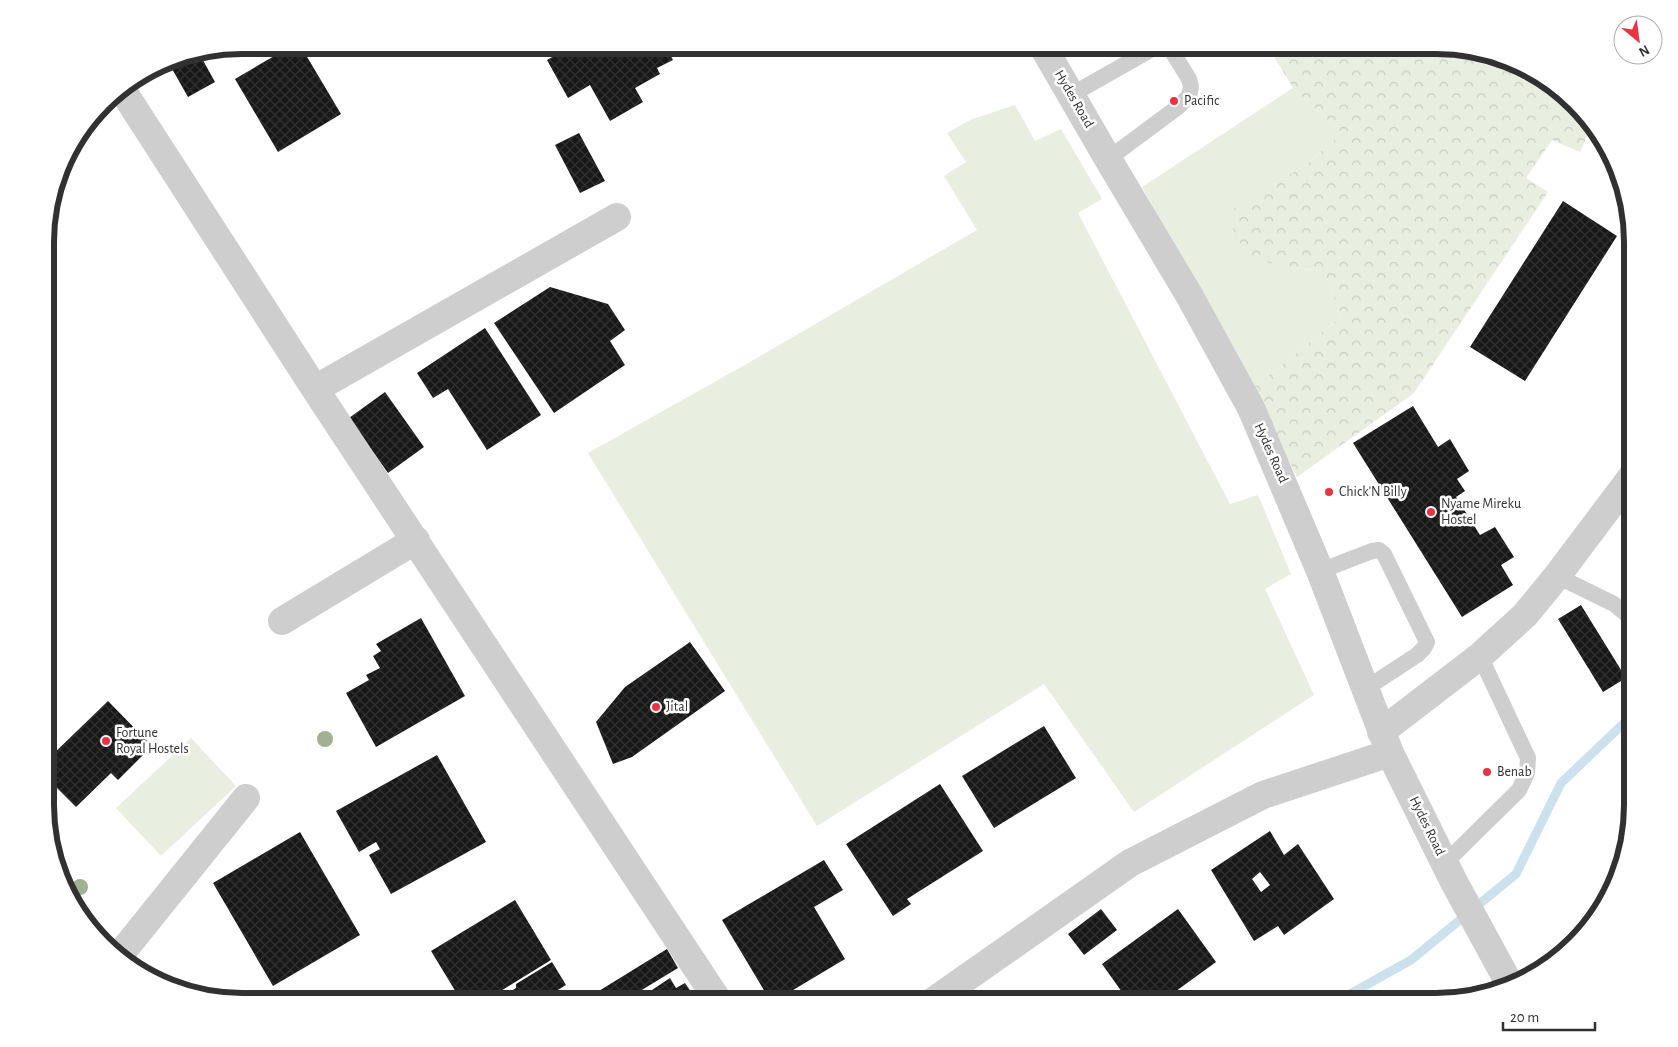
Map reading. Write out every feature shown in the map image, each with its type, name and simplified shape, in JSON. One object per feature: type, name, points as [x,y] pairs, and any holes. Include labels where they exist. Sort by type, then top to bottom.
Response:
[{"type":"street","name":"Hydes Road","points":[[1047,54],[1189,295],[1251,408],[1320,571],[1386,742],[1450,873],[1507,979]]},
{"type":"street","points":[[125,94],[315,389],[713,993]]},
{"type":"street","points":[[315,389],[617,217]]},
{"type":"street","points":[[945,993],[1130,863],[1263,795],[1386,742],[1524,615],[1557,576],[1624,487]]},
{"type":"street","points":[[282,621],[416,540]]},
{"type":"street","points":[[123,951],[246,798]]},
{"type":"lane","points":[[1071,95],[1140,54]]},
{"type":"lane","points":[[1108,159],[1178,107],[1189,96],[1191,88],[1188,79],[1173,54]]},
{"type":"lane","points":[[1320,571],[1379,550],[1384,554],[1427,642],[1424,648],[1417,654],[1365,689]]},
{"type":"lane","points":[[1557,576],[1614,604],[1624,612]]},
{"type":"lane","points":[[1450,873],[1518,790],[1526,773],[1528,758],[1480,656]]},
{"type":"green space","points":[[1272,54],[1461,55],[1485,60],[1508,68],[1541,85],[1560,100],[1589,132],[1580,152],[1552,140],[1526,178],[1548,192],[1414,393],[1297,477],[1252,389],[1342,316],[1323,271],[1285,267],[1248,257],[1225,214],[1307,164],[1342,133],[1293,88]]},
{"type":"green space","points":[[1293,88],[1342,133],[1307,164],[1226,214],[1285,267],[1323,271],[1342,316],[1252,389],[1142,187]]},
{"type":"green space","points":[[1015,105],[1035,141],[1061,129],[1102,199],[1078,213],[1230,504],[1258,495],[1291,574],[1265,589],[1314,695],[1134,812],[1044,684],[817,826],[588,453],[750,362],[977,230],[944,176],[966,162],[947,133],[970,120]]},
{"type":"green space","points":[[191,738],[236,786],[161,856],[116,808]]},
{"type":"building","points":[[278,54],[305,54],[341,114],[278,152],[235,79]]},
{"type":"building","points":[[557,54],[670,54],[673,60],[657,68],[660,74],[635,88],[643,102],[610,121],[590,85],[568,98],[547,60]]},
{"type":"building","points":[[202,58],[215,82],[188,97],[171,68]]},
{"type":"building","points":[[579,133],[605,181],[580,193],[555,145]]},
{"type":"building","points":[[1563,201],[1617,236],[1525,381],[1470,347]]},
{"type":"building","points":[[550,287],[608,304],[625,330],[610,341],[625,365],[554,413],[494,323]]},
{"type":"building","points":[[485,328],[541,415],[487,450],[448,389],[433,398],[417,373]]},
{"type":"building","points":[[385,392],[424,447],[388,473],[349,418]]},
{"type":"building","name":"Nyame Mireku Hostel","points":[[1413,406],[1438,447],[1450,439],[1469,471],[1457,479],[1465,491],[1456,497],[1480,535],[1495,527],[1514,557],[1501,565],[1513,585],[1462,617],[1353,443]]},
{"type":"building","points":[[1581,605],[1624,675],[1624,679],[1603,692],[1558,619]]},
{"type":"building","points":[[421,618],[465,696],[376,747],[346,693],[369,680],[366,675],[380,668],[373,656],[381,651],[376,644]]},
{"type":"building","name":"Jital","points":[[690,642],[725,691],[632,757],[613,764],[596,722],[625,687]]},
{"type":"building","points":[[108,701],[152,746],[118,780],[111,773],[76,807],[54,785],[54,753]]},
{"type":"building","points":[[1044,726],[1076,778],[994,828],[962,776]]},
{"type":"building","points":[[437,755],[486,842],[391,894],[369,855],[380,849],[376,842],[359,852],[336,811]]},
{"type":"building","points":[[940,784],[983,851],[907,899],[911,904],[893,916],[846,844]]},
{"type":"building","points":[[1270,831],[1284,855],[1298,844],[1334,899],[1284,935],[1278,926],[1254,941],[1211,870]],"holes":[[[1260,872],[1270,885],[1261,892],[1252,879]]]},
{"type":"building","points":[[300,832],[360,935],[273,986],[213,883]]},
{"type":"building","points":[[824,860],[843,890],[814,907],[845,959],[788,993],[766,993],[722,920]]},
{"type":"building","points":[[515,900],[551,960],[497,993],[457,993],[431,951]]},
{"type":"building","points":[[1101,909],[1117,930],[1084,955],[1068,934]]},
{"type":"building","points":[[1178,909],[1216,962],[1173,993],[1123,993],[1102,964]]},
{"type":"building","points":[[667,949],[678,968],[637,993],[596,993]]},
{"type":"building","points":[[552,962],[566,985],[553,993],[508,993],[516,988],[516,984]]},
{"type":"building","points":[[670,978],[676,988],[685,983],[692,993],[648,993]]},
{"type":"waterway","points":[[1352,993],[1411,960],[1516,874],[1561,783],[1624,724]]},
{"type":"place","name":"Pacific","points":[[1174,101]]},
{"type":"place","name":"Chick'N Billy","points":[[1329,492]]},
{"type":"place","name":"Nyame Mireku Hostel","points":[[1431,512]]},
{"type":"place","name":"Jital","points":[[656,707]]},
{"type":"place","name":"Fortune Royal Hostels","points":[[106,741]]},
{"type":"place","name":"Benab","points":[[1487,772]]}]
